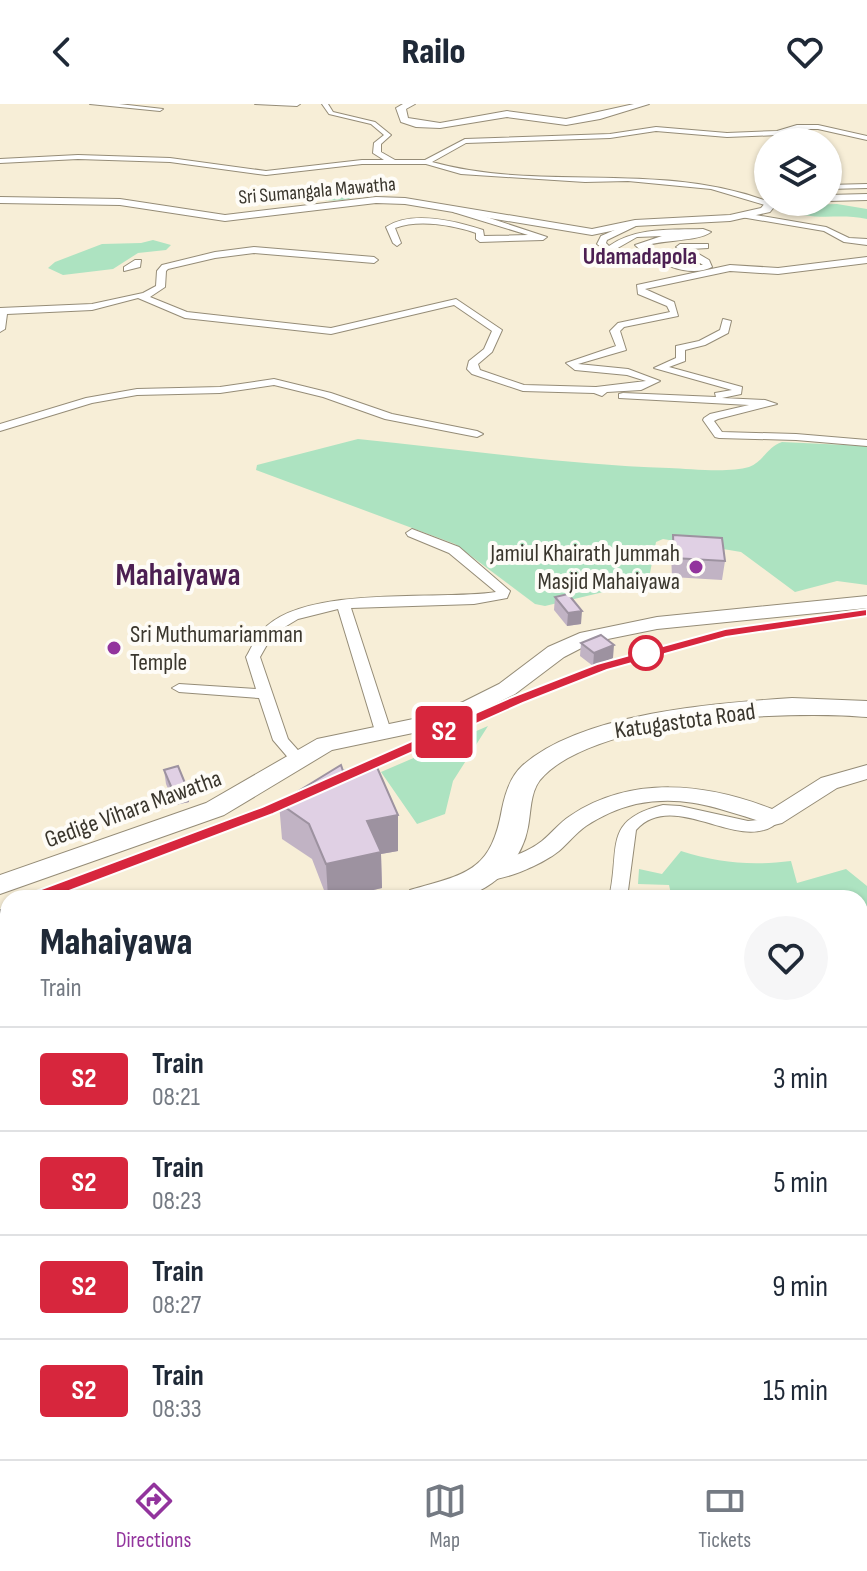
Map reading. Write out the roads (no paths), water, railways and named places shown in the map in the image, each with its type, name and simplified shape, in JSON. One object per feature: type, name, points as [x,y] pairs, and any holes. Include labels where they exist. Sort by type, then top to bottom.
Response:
[{"type":"highway","name":"Katugastota Road","points":[[488,873],[510,843],[521,785],[544,761],[580,742],[640,724],[730,713],[806,706],[867,709]]},
{"type":"highway","points":[[442,890],[488,873]]},
{"type":"main road","name":"Gedige Vihara Mawatha","points":[[0,885],[215,809],[255,787],[297,758],[342,739],[437,720],[494,697],[556,652],[598,634],[657,623],[867,602]]},
{"type":"street","points":[[93,104],[160,109]]},
{"type":"street","points":[[258,104],[297,104]]},
{"type":"street","points":[[325,104],[331,113],[373,123],[388,135],[378,143],[377,153],[395,162]]},
{"type":"street","points":[[411,104],[401,108],[404,120],[413,125],[435,126],[510,114],[573,122],[645,104]]},
{"type":"street","points":[[426,162],[465,141],[508,137],[610,136],[656,129],[727,135],[778,133],[810,126],[832,128],[866,138]]},
{"type":"street","points":[[862,126],[859,128],[866,138]]},
{"type":"street","points":[[0,161],[78,157],[170,160],[266,173],[362,162],[426,162],[461,172],[668,184],[723,189],[754,198]]},
{"type":"street","points":[[579,170],[629,173],[668,184]]},
{"type":"street","points":[[842,187],[867,186]]},
{"type":"street","points":[[842,198],[867,197]]},
{"type":"street","name":"Sri Sumangala Mawatha","points":[[0,200],[120,202],[225,218],[376,200],[405,201],[592,232],[635,223],[744,215]]},
{"type":"street","points":[[397,243],[390,227],[398,222],[431,222],[472,229],[480,232],[479,239],[486,240],[543,237],[456,210]]},
{"type":"street","points":[[744,215],[754,213]]},
{"type":"street","points":[[744,215],[867,235]]},
{"type":"street","points":[[635,223],[604,238],[601,244],[609,250],[636,235],[703,231],[707,232],[657,239],[639,245],[672,263],[702,269],[708,267],[706,262],[680,247],[705,246]]},
{"type":"street","points":[[815,227],[847,240],[867,242]]},
{"type":"street","points":[[146,295],[161,287],[164,282],[161,271],[165,267],[224,253],[272,251],[374,260]]},
{"type":"street","points":[[599,391],[641,387],[655,381],[628,372],[575,367],[571,363],[622,348],[615,331],[621,325],[675,314],[671,304],[641,292],[640,287],[730,268],[778,271],[867,260]]},
{"type":"street","points":[[0,329],[1,311],[92,307],[130,295],[146,295],[185,315],[315,331],[347,329],[456,302],[497,330],[488,350],[473,363],[472,369],[476,372],[523,388],[694,395],[737,392],[737,387],[727,382],[659,368],[681,359],[680,348],[702,343],[725,331],[726,321]]},
{"type":"street","points":[[0,428],[90,400],[137,392],[220,390],[274,382],[327,395],[389,417],[477,434]]},
{"type":"street","points":[[599,391],[666,400],[772,404],[714,416],[708,420],[719,435],[867,443]]},
{"type":"street","points":[[297,758],[281,740],[253,657],[263,635],[301,612],[391,600],[430,601],[502,595],[503,591],[454,550],[412,533]]},
{"type":"street","points":[[344,606],[383,731]]},
{"type":"street","points":[[179,688],[264,694]]},
{"type":"street","points":[[621,890],[628,830],[638,818],[670,808],[748,827],[763,825],[821,786],[845,775],[867,772]]},
{"type":"street","points":[[488,873],[529,859],[578,821],[612,802],[636,795],[670,791],[698,795],[774,818]]},
{"type":"railway","points":[[347,775],[526,696],[617,662],[730,632],[867,613]]},
{"type":"railway","points":[[55,890],[299,796]]},
{"type":"train","name":"S2","points":[[55,890],[268,810],[517,700],[602,667],[725,633],[867,613]]},
{"type":"place","name":"Jamiul Khairath Jummah Masjid Mahaiyawa","points":[[696,567]]},
{"type":"place","name":"Sri Muthumariamman Temple","points":[[114,648]]},
{"type":"district","name":"Udamadapola","points":[[640,256]]},
{"type":"district","name":"Mahaiyawa","points":[[178,575]]}]
